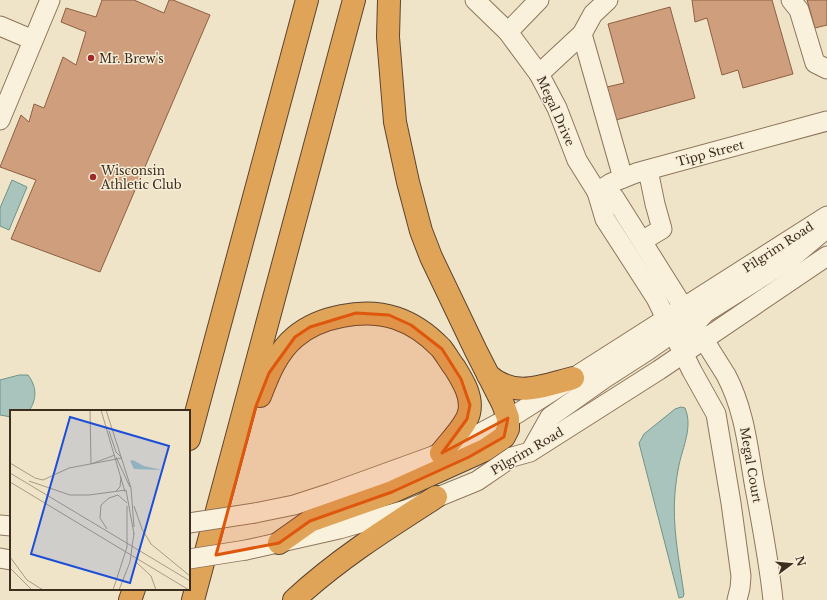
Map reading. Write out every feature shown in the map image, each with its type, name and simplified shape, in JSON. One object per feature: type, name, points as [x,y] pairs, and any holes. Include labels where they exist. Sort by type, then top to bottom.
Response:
[{"type":"highway","points":[[190,435],[306,0]]},
{"type":"highway","points":[[193,600],[354,0]]},
{"type":"highway","points":[[279,544],[310,521],[392,492],[485,450],[498,442],[506,433],[508,418],[503,404],[431,257],[421,231],[408,182],[395,122],[388,37],[389,0]]},
{"type":"highway","points":[[183,410],[239,206],[289,66]]},
{"type":"highway","points":[[204,600],[256,406],[266,380],[279,355],[295,337],[310,327],[333,318],[356,313],[389,315],[412,325],[442,349],[462,379],[468,394],[470,405],[467,419],[441,452]]},
{"type":"highway","points":[[488,375],[503,386],[517,389],[533,388],[573,378]]},
{"type":"highway","points":[[294,600],[319,577],[358,548],[436,497]]},
{"type":"highway","points":[[130,600],[134,590]]},
{"type":"highway","points":[[146,600],[149,590]]},
{"type":"street","points":[[0,120],[50,0]]},
{"type":"street","name":"Megal Drive","points":[[475,0],[508,32],[528,57],[539,74],[557,108],[574,154],[597,192],[605,219],[650,288],[683,353]]},
{"type":"street","points":[[508,32],[539,0]]},
{"type":"street","points":[[539,74],[582,34],[593,14],[608,0]]},
{"type":"street","points":[[791,0],[799,10],[815,62],[827,69]]},
{"type":"street","points":[[0,26],[33,40]]},
{"type":"street","points":[[582,34],[623,178]]},
{"type":"street","name":"Tipp Street","points":[[597,192],[611,183],[648,170],[827,121]]},
{"type":"street","points":[[642,241],[662,229],[648,170]]},
{"type":"street","points":[[597,192],[614,197],[699,332]]},
{"type":"street","name":"Pilgrim Road","points":[[684,308],[827,216]]},
{"type":"street","points":[[699,332],[705,313],[789,260],[827,228]]},
{"type":"street","name":"Pilgrim Road","points":[[190,559],[279,544],[379,518],[414,507],[477,481],[512,457],[530,452],[683,353],[699,332],[827,256]]},
{"type":"street","points":[[190,523],[284,508],[441,452],[508,418],[573,378],[669,326],[684,308]]},
{"type":"street","points":[[530,452],[550,417],[667,337],[669,326]]},
{"type":"street","name":"Megal Court","points":[[699,332],[726,375],[738,400],[742,413],[770,573],[773,600]]},
{"type":"street","name":"Megal Court","points":[[683,353],[716,414],[718,422],[741,576],[737,600]]},
{"type":"street","points":[[0,525],[10,526]]},
{"type":"street","points":[[0,558],[10,560]]},
{"type":"highlighted area","points":[[356,313],[389,315],[411,325],[442,349],[461,379],[470,405],[467,419],[442,453],[508,418],[504,437],[469,457],[392,492],[310,521],[279,543],[216,555],[256,406],[269,373],[295,337],[310,327]]},
{"type":"water","points":[[12,180],[27,187],[9,230],[0,226],[0,208]]},
{"type":"water","points":[[19,375],[28,375],[33,384],[35,393],[35,398],[30,410],[10,410],[10,417],[0,415],[0,380]]},
{"type":"water","points":[[681,407],[685,408],[688,429],[678,472],[674,505],[676,543],[684,594],[683,597],[679,598],[639,443],[644,434],[675,409]]},
{"type":"building","points":[[102,0],[134,0],[164,13],[169,0],[173,0],[210,15],[100,272],[11,239],[36,180],[0,167],[21,115],[29,122],[34,104],[44,108],[63,57],[76,65],[86,32],[61,22],[66,8],[96,17]]},
{"type":"building","points":[[692,0],[772,0],[793,74],[743,88],[738,70],[722,75],[707,18],[695,22]]},
{"type":"building","points":[[807,0],[827,0],[827,25],[815,28]]},
{"type":"building","points":[[670,7],[695,98],[616,120],[607,87],[624,83],[608,24]]},
{"type":"place","name":"Mr. Brew's","points":[[91,58]]},
{"type":"place","name":"Wisconsin Athletic Club","points":[[93,177]]}]
